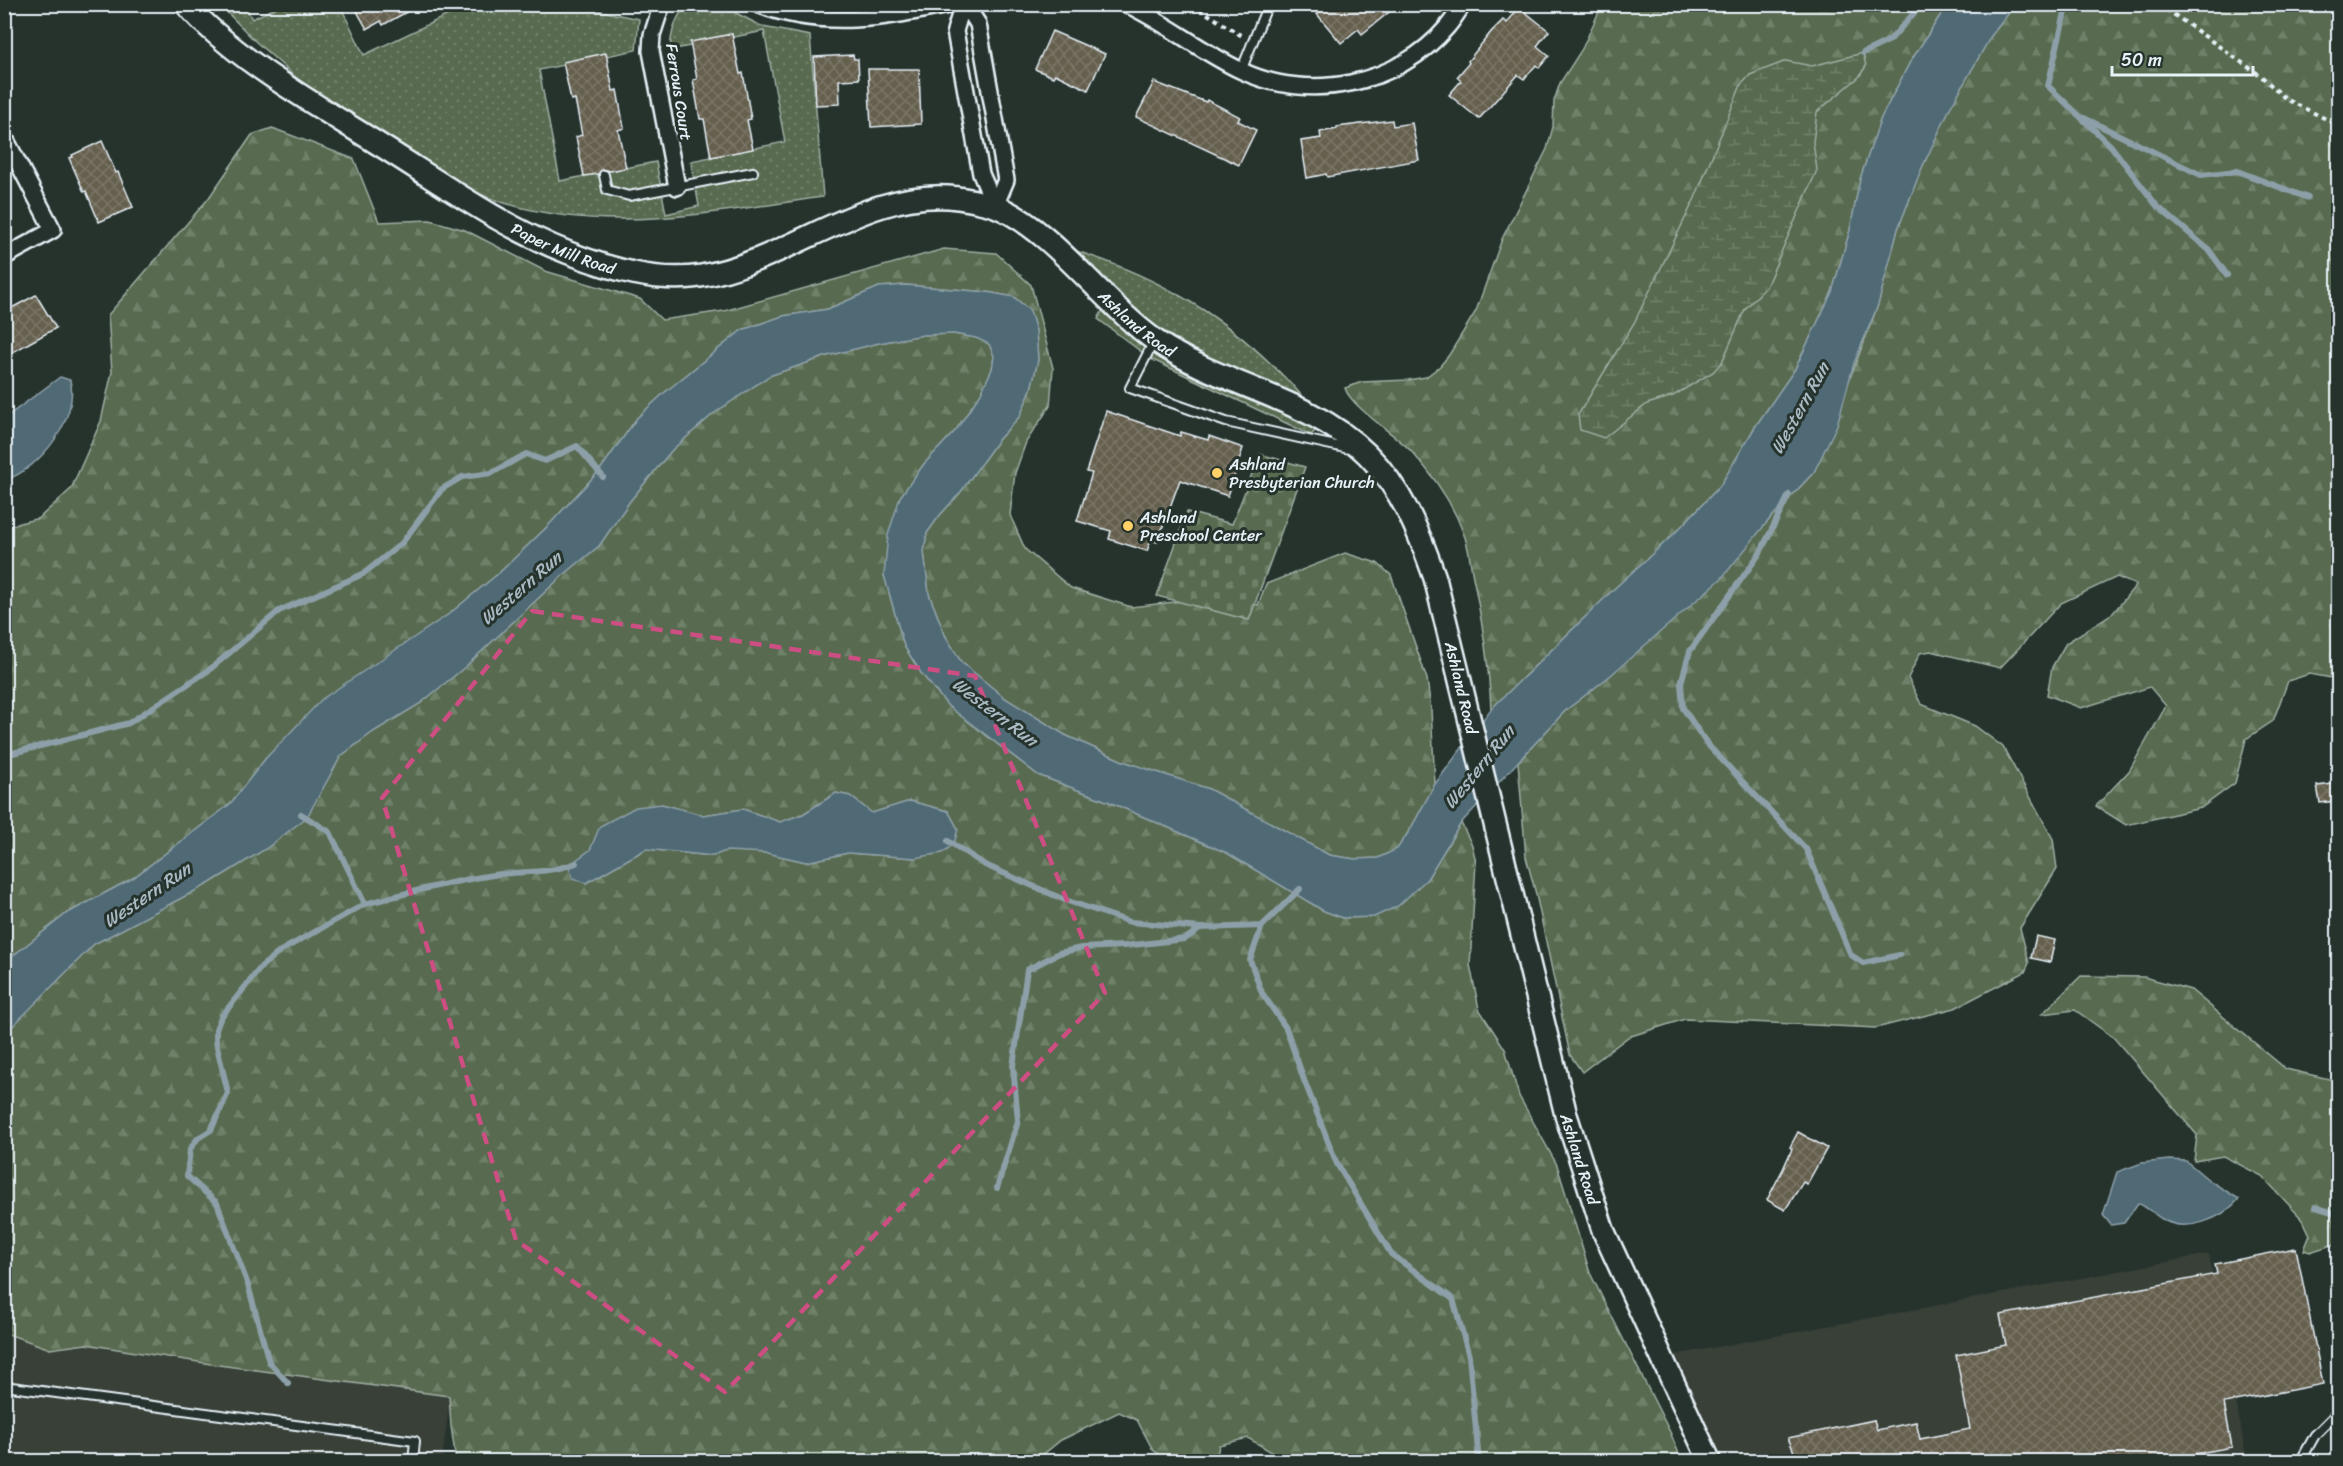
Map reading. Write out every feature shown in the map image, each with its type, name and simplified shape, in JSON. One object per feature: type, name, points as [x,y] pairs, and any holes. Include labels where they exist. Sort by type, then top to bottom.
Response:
[{"type":"main road","name":"Paper Mill Road","points":[[186,4],[215,34],[235,50],[303,96],[460,195],[550,245],[609,267],[648,276],[681,278],[703,276],[775,253],[853,217],[909,199],[953,197],[995,206]]},
{"type":"main road","name":"Ashland Road","points":[[995,206],[1033,230],[1135,325],[1155,340],[1202,366],[1311,413],[1333,426],[1365,452],[1408,508],[1422,539],[1435,578],[1560,1092],[1584,1174],[1617,1262],[1710,1461]]},
{"type":"street","name":"Ferrous Court","points":[[662,4],[652,35],[651,51],[677,187]]},
{"type":"street","points":[[757,4],[777,12],[847,21],[882,18],[953,4]]},
{"type":"street","points":[[964,4],[955,31],[981,174],[995,206]]},
{"type":"street","points":[[964,4],[978,24],[1006,180],[995,206]]},
{"type":"street","points":[[1126,4],[1241,71],[1295,87],[1332,87],[1384,73],[1406,62],[1429,45],[1447,27],[1463,4]]},
{"type":"street","points":[[4,136],[53,230],[4,257]]},
{"type":"lane","points":[[1241,71],[1269,4]]},
{"type":"lane","points":[[604,175],[607,190],[629,196],[753,172]]},
{"type":"lane","points":[[1155,340],[1131,388],[1226,422],[1365,452]]},
{"type":"lane","points":[[4,1386],[415,1441],[413,1461]]},
{"type":"lane","points":[[2300,1461],[2315,1436],[2338,1412]]},
{"type":"path","points":[[1192,4],[1253,43]]},
{"type":"path","points":[[2159,4],[2261,76],[2286,99],[2338,125]]},
{"type":"highlighted area","points":[[532,611],[975,676],[1105,993],[725,1392],[516,1240],[382,798]]},
{"type":"shaded area","points":[[2209,1254],[2247,1461],[1721,1461],[1674,1355]]},
{"type":"shaded area","points":[[4,1333],[50,1349],[86,1344],[211,1364],[450,1396],[442,1461],[5,1461]]},
{"type":"green space","points":[[220,5],[245,5],[252,19],[281,5],[340,5],[364,55],[469,5],[573,5],[639,19],[636,50],[539,70],[560,181],[656,162],[666,214],[699,206],[691,161],[785,142],[764,31],[670,50],[674,26],[686,5],[725,5],[763,27],[810,36],[823,197],[734,210],[644,219],[599,219],[555,214],[511,205],[468,189],[316,95],[255,41]]},
{"type":"green space","points":[[1602,5],[1947,5],[1909,64],[1881,118],[1860,179],[1850,230],[1832,292],[1795,369],[1755,427],[1720,486],[1674,534],[1491,709],[1487,659],[1468,548],[1453,510],[1441,489],[1419,460],[1404,444],[1355,403],[1345,388],[1362,382],[1426,377],[1449,355],[1476,311],[1502,239],[1547,149],[1553,127],[1554,101],[1560,83],[1582,49]]},
{"type":"green space","points":[[2015,5],[2338,5],[2338,679],[2309,674],[2288,681],[2273,721],[2246,739],[2235,783],[2201,808],[2126,825],[2096,806],[2129,771],[2166,706],[2150,687],[2081,708],[2047,695],[2052,667],[2066,643],[2113,613],[2136,585],[2117,577],[2061,603],[2000,668],[1931,651],[1920,653],[1908,678],[1921,704],[1975,726],[2003,747],[2053,839],[2057,869],[2020,928],[2029,963],[2025,972],[1955,1008],[1876,1028],[1685,1019],[1628,1037],[1582,1072],[1570,1055],[1526,857],[1518,762],[1565,711],[1611,675],[1768,521],[1814,472],[1878,305],[1898,229],[1921,170],[1950,108],[1991,36]]},
{"type":"green space","points":[[1863,53],[1866,66],[1859,77],[1817,112],[1813,142],[1817,170],[1766,287],[1745,309],[1722,362],[1713,372],[1673,396],[1647,404],[1604,438],[1580,430],[1578,415],[1634,323],[1695,198],[1741,85],[1750,75],[1786,61],[1812,66]]},
{"type":"green space","points":[[272,128],[354,159],[379,222],[430,220],[465,230],[545,271],[640,299],[662,320],[724,311],[944,249],[996,253],[1031,285],[1053,368],[1050,406],[1026,442],[1015,473],[1010,515],[1025,549],[1071,588],[1131,607],[1226,596],[1258,605],[1266,584],[1345,553],[1377,563],[1391,575],[1427,679],[1431,710],[1435,784],[1410,830],[1397,849],[1378,858],[1355,859],[1329,855],[1209,789],[1123,761],[1065,735],[1005,698],[961,662],[945,635],[929,594],[924,552],[927,533],[960,493],[998,440],[1020,416],[1031,389],[1038,360],[1036,331],[1030,311],[1014,297],[987,292],[906,285],[879,287],[828,309],[783,316],[742,330],[664,393],[637,418],[600,470],[547,527],[499,573],[449,614],[386,657],[266,758],[230,804],[133,878],[66,914],[5,962],[5,527],[39,518],[71,489],[101,421],[112,372],[108,315],[208,199],[252,135]]},
{"type":"green space","points":[[1056,245],[1135,273],[1205,311],[1268,360],[1324,422],[1311,435],[1151,359],[1098,319],[1110,296]]},
{"type":"green space","points":[[954,334],[977,338],[989,344],[994,356],[992,369],[981,393],[956,430],[924,464],[900,497],[884,575],[904,646],[921,673],[948,706],[1038,775],[1107,801],[1227,853],[1324,911],[1343,918],[1374,917],[1427,879],[1461,823],[1472,845],[1476,862],[1470,965],[1479,1009],[1505,1049],[1519,1096],[1557,1165],[1590,1273],[1670,1432],[1682,1461],[1287,1461],[1248,1438],[1219,1445],[1216,1461],[1168,1461],[1153,1450],[1137,1420],[1119,1412],[1061,1440],[1035,1461],[456,1461],[449,1396],[211,1364],[86,1344],[50,1349],[5,1333],[4,1034],[94,944],[210,883],[267,848],[306,817],[341,756],[373,732],[421,703],[465,667],[561,577],[599,546],[630,501],[672,450],[713,414],[769,376],[827,356],[923,335]],"holes":[[[836,793],[850,796],[872,813],[910,801],[948,811],[958,829],[915,858],[848,853],[806,862],[767,853],[726,850],[713,856],[646,849],[586,883],[569,866],[662,804],[703,815],[743,809],[780,822],[803,814]]]},
{"type":"green space","points":[[1260,454],[1305,467],[1249,620],[1157,596],[1187,512],[1232,524]]},
{"type":"green space","points":[[2081,976],[2144,977],[2191,990],[2286,1069],[2338,1081],[2338,1243],[2310,1252],[2304,1250],[2310,1235],[2303,1220],[2262,1176],[2223,1156],[2194,1161],[2197,1135],[2114,1038],[2075,1010],[2042,1014]]},
{"type":"water","name":"Western Run","points":[[1947,5],[2015,5],[1991,36],[1950,108],[1921,170],[1898,229],[1878,305],[1854,363],[1837,425],[1814,472],[1768,521],[1722,578],[1611,675],[1565,711],[1461,823],[1427,879],[1398,906],[1374,917],[1343,918],[1324,911],[1227,853],[1107,801],[1038,775],[948,706],[921,673],[904,646],[884,575],[888,535],[900,497],[924,464],[956,430],[981,393],[992,369],[994,356],[989,344],[976,338],[954,334],[923,335],[827,356],[769,376],[713,414],[672,450],[630,501],[599,546],[561,577],[465,667],[421,703],[373,732],[341,756],[307,817],[267,848],[210,883],[94,944],[5,1034],[5,962],[66,914],[133,878],[230,804],[266,758],[322,699],[449,614],[499,573],[547,527],[600,470],[637,418],[664,393],[742,330],[783,316],[828,309],[879,287],[906,285],[987,292],[1014,297],[1030,311],[1036,331],[1038,360],[1031,389],[1020,416],[998,440],[960,493],[927,533],[924,552],[929,594],[945,635],[961,662],[1005,698],[1065,735],[1123,761],[1209,789],[1329,855],[1355,859],[1378,858],[1397,849],[1435,784],[1491,709],[1674,534],[1720,486],[1755,427],[1795,369],[1832,292],[1850,230],[1860,179],[1881,118],[1909,64]]},
{"type":"water","points":[[60,377],[70,380],[72,395],[63,425],[44,454],[18,474],[5,480],[5,418]]},
{"type":"water","points":[[836,793],[850,796],[872,813],[910,801],[948,811],[958,829],[954,844],[942,853],[915,858],[848,853],[806,862],[767,853],[726,851],[713,856],[646,849],[586,883],[573,878],[568,866],[590,850],[600,826],[636,807],[662,804],[703,815],[743,809],[780,822],[803,814]]},
{"type":"water","points":[[2186,1161],[2210,1181],[2239,1199],[2223,1213],[2192,1225],[2172,1223],[2162,1219],[2138,1203],[2124,1223],[2111,1225],[2103,1215],[2117,1172],[2142,1163]]},
{"type":"building","points":[[353,4],[421,4],[383,25],[381,21],[367,29]]},
{"type":"building","points":[[1328,4],[1399,4],[1362,34],[1358,29],[1341,43],[1317,14]]},
{"type":"building","points":[[1519,7],[1549,31],[1537,46],[1549,56],[1539,68],[1536,65],[1524,79],[1518,75],[1479,119],[1449,95],[1461,81],[1457,77],[1491,32],[1503,20],[1507,23]]},
{"type":"building","points":[[1052,31],[1105,54],[1088,90],[1055,74],[1053,77],[1035,69]]},
{"type":"building","points":[[732,34],[740,74],[743,73],[751,119],[747,120],[753,149],[711,157],[704,119],[700,119],[693,80],[697,79],[690,42]]},
{"type":"building","points":[[606,53],[613,91],[617,90],[624,128],[618,130],[626,168],[609,171],[602,169],[598,174],[584,176],[576,137],[582,135],[575,99],[571,100],[563,62]]},
{"type":"building","points":[[853,55],[854,59],[858,59],[859,79],[839,80],[840,104],[816,105],[814,57]]},
{"type":"building","points":[[868,69],[919,69],[921,124],[871,127]]},
{"type":"building","points":[[1154,82],[1206,102],[1207,100],[1240,117],[1238,121],[1256,130],[1239,165],[1136,117]]},
{"type":"building","points":[[1392,120],[1393,126],[1412,123],[1419,160],[1327,177],[1326,174],[1307,178],[1301,141],[1321,138],[1320,132],[1337,129],[1337,127]]},
{"type":"building","points":[[102,141],[133,207],[99,222],[69,158]]},
{"type":"building","points":[[36,295],[56,328],[4,357],[4,312]]},
{"type":"building","points":[[1106,411],[1180,436],[1181,432],[1208,440],[1209,436],[1243,448],[1228,496],[1180,480],[1157,542],[1151,540],[1147,551],[1109,539],[1111,531],[1077,521],[1092,473],[1086,472]]},
{"type":"building","points":[[2333,784],[2336,801],[2320,803],[2317,786]]},
{"type":"building","points":[[2036,936],[2055,940],[2050,962],[2031,958]]},
{"type":"building","points":[[1798,1132],[1827,1148],[1807,1184],[1803,1182],[1785,1210],[1767,1200]]},
{"type":"building","points":[[2296,1248],[2323,1384],[2224,1403],[2232,1447],[2157,1461],[1798,1461],[1788,1438],[1874,1420],[1877,1430],[1916,1422],[1920,1439],[1970,1429],[1956,1355],[2006,1345],[2000,1315],[2217,1274],[2215,1264]]},
{"type":"waterway","points":[[1863,53],[1890,40],[1922,4]]},
{"type":"waterway","points":[[2067,4],[2048,86],[2111,146],[2157,206],[2209,250],[2227,275]]},
{"type":"waterway","points":[[2084,118],[2201,175],[2237,171],[2308,198]]},
{"type":"waterway","points":[[4,753],[13,753],[129,723],[209,670],[279,611],[363,574],[402,543],[442,489],[462,477],[492,473],[526,454],[545,461],[577,446],[603,477]]},
{"type":"waterway","points":[[1789,495],[1760,553],[1690,651],[1681,683],[1683,708],[1707,744],[1806,849],[1851,955],[1863,963],[1900,955]]},
{"type":"waterway","points":[[288,1383],[269,1362],[248,1285],[217,1203],[187,1176],[190,1149],[198,1138],[211,1130],[228,1093],[216,1042],[216,1029],[221,1017],[262,966],[282,950],[365,904],[330,832],[301,814]]},
{"type":"waterway","points":[[948,841],[985,865],[1065,900],[1130,922],[1201,928],[1262,926],[1300,889]]},
{"type":"waterway","points":[[365,904],[460,881],[493,875],[545,871],[576,863]]},
{"type":"waterway","points":[[1262,926],[1250,960],[1262,993],[1286,1028],[1337,1164],[1391,1254],[1453,1299],[1469,1356],[1479,1462]]},
{"type":"waterway","points":[[997,1188],[1018,1121],[1013,1066],[1027,970],[1059,953],[1081,948],[1185,939],[1200,929]]},
{"type":"waterway","points":[[2315,1207],[2338,1214]]},
{"type":"place","name":"Ashland Presbyterian Church","points":[[1217,473]]},
{"type":"place","name":"Ashland Preschool Center","points":[[1128,526]]}]
